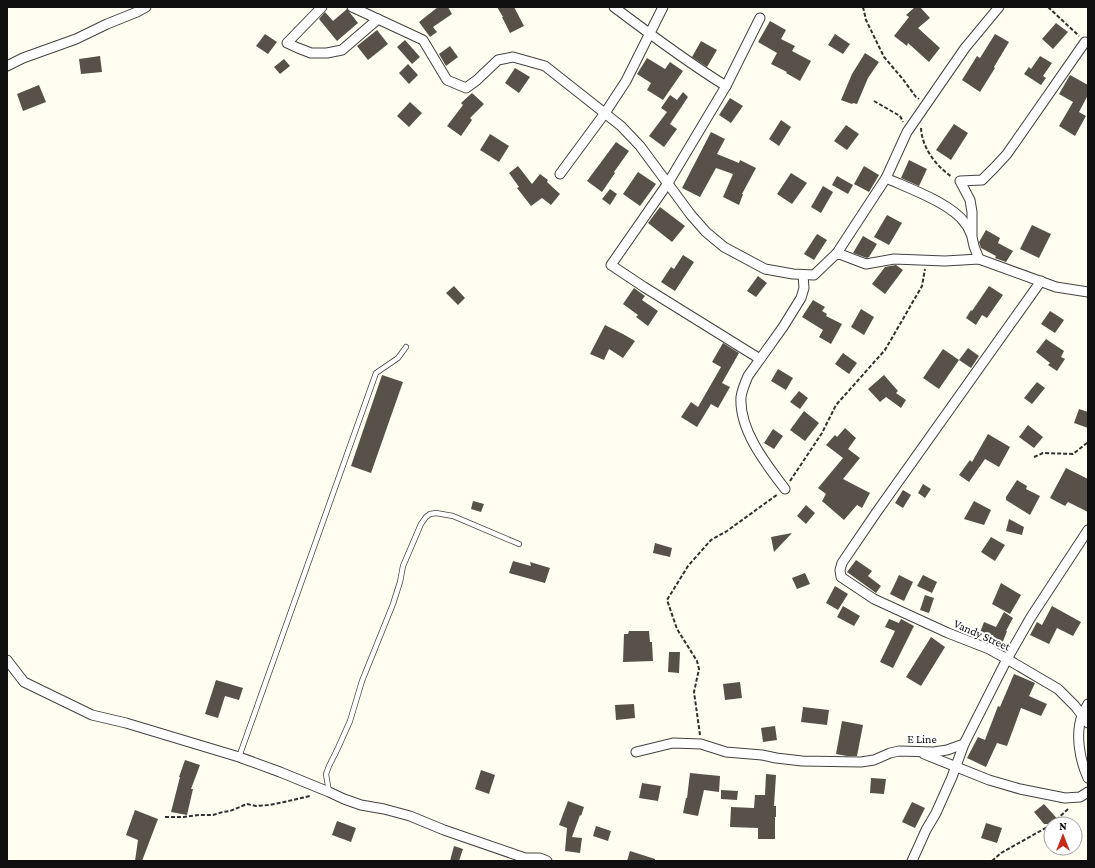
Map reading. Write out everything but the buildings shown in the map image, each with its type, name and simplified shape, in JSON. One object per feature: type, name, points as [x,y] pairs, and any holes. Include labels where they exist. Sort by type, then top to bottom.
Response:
[{"type":"street","points":[[7,66],[23,58],[76,39],[146,7]]},
{"type":"street","points":[[322,7],[287,43],[311,53],[327,53],[342,50],[378,19]]},
{"type":"street","points":[[352,7],[423,40],[447,80],[466,88],[477,80],[498,60],[514,58],[545,66],[622,126],[640,146],[692,215],[706,231],[724,246],[765,269],[803,275],[814,275],[837,253],[886,178],[908,132],[965,48],[999,7]]},
{"type":"street","points":[[614,7],[700,70],[726,86]]},
{"type":"street","points":[[560,174],[605,113],[626,81],[663,7]]},
{"type":"street","points":[[760,18],[726,86],[668,184],[611,265],[760,359]]},
{"type":"street","points":[[972,237],[972,212],[970,200],[960,181],[982,180],[1007,154],[1083,40]]},
{"type":"street","points":[[886,178],[940,203],[955,212],[965,222],[972,237],[979,259]]},
{"type":"street","points":[[837,253],[866,264],[894,259],[945,261],[979,259],[1056,286],[1088,292]]},
{"type":"street","points":[[785,489],[755,445],[744,420],[741,407],[741,396],[748,376],[784,327],[801,298],[804,288],[803,275]]},
{"type":"street","name":"Vandy Street","points":[[1041,281],[876,513],[842,564],[840,570],[841,577],[874,599],[948,633],[989,649],[1058,689],[1075,706],[1088,723]]},
{"type":"street","points":[[912,861],[952,777],[964,744],[1007,659],[1031,617],[1088,530]]},
{"type":"street","points":[[7,660],[24,682],[92,715],[126,723],[239,757],[280,772],[344,799],[361,805],[410,816],[523,859],[540,858],[547,861]]},
{"type":"street","points":[[1088,704],[1082,716],[1078,738],[1083,764],[1088,778]]},
{"type":"street","name":"E Line","points":[[636,752],[673,743],[701,744],[726,752],[762,755],[802,761],[861,762],[874,760],[899,751],[934,752],[947,750],[964,744]]},
{"type":"street","points":[[917,752],[989,780],[1020,789],[1065,798],[1080,798],[1088,792]]},
{"type":"lane","points":[[239,757],[376,374],[398,358],[406,347]]},
{"type":"lane","points":[[325,790],[326,774],[350,721],[362,681],[393,604],[403,566],[421,524],[426,517],[430,514],[436,513],[453,516],[519,544]]},
{"type":"path","points":[[863,7],[866,20],[884,57],[916,97],[927,104]]},
{"type":"path","points":[[1048,7],[1083,40]]},
{"type":"path","points":[[874,101],[900,116],[908,132]]},
{"type":"path","points":[[921,113],[922,137],[930,156],[945,172],[961,182]]},
{"type":"path","points":[[701,744],[694,692],[699,669],[697,661],[677,629],[667,600],[688,566],[711,540],[727,531],[785,489],[822,433],[836,405],[885,350],[922,286],[926,260]]},
{"type":"path","points":[[1034,457],[1043,452],[1073,454],[1088,442]]},
{"type":"path","points":[[165,817],[213,815],[230,811],[247,804],[256,806],[270,805],[305,798],[325,790]]},
{"type":"path","points":[[1060,816],[1080,798]]},
{"type":"path","points":[[992,861],[1001,853],[1043,829]]}]
